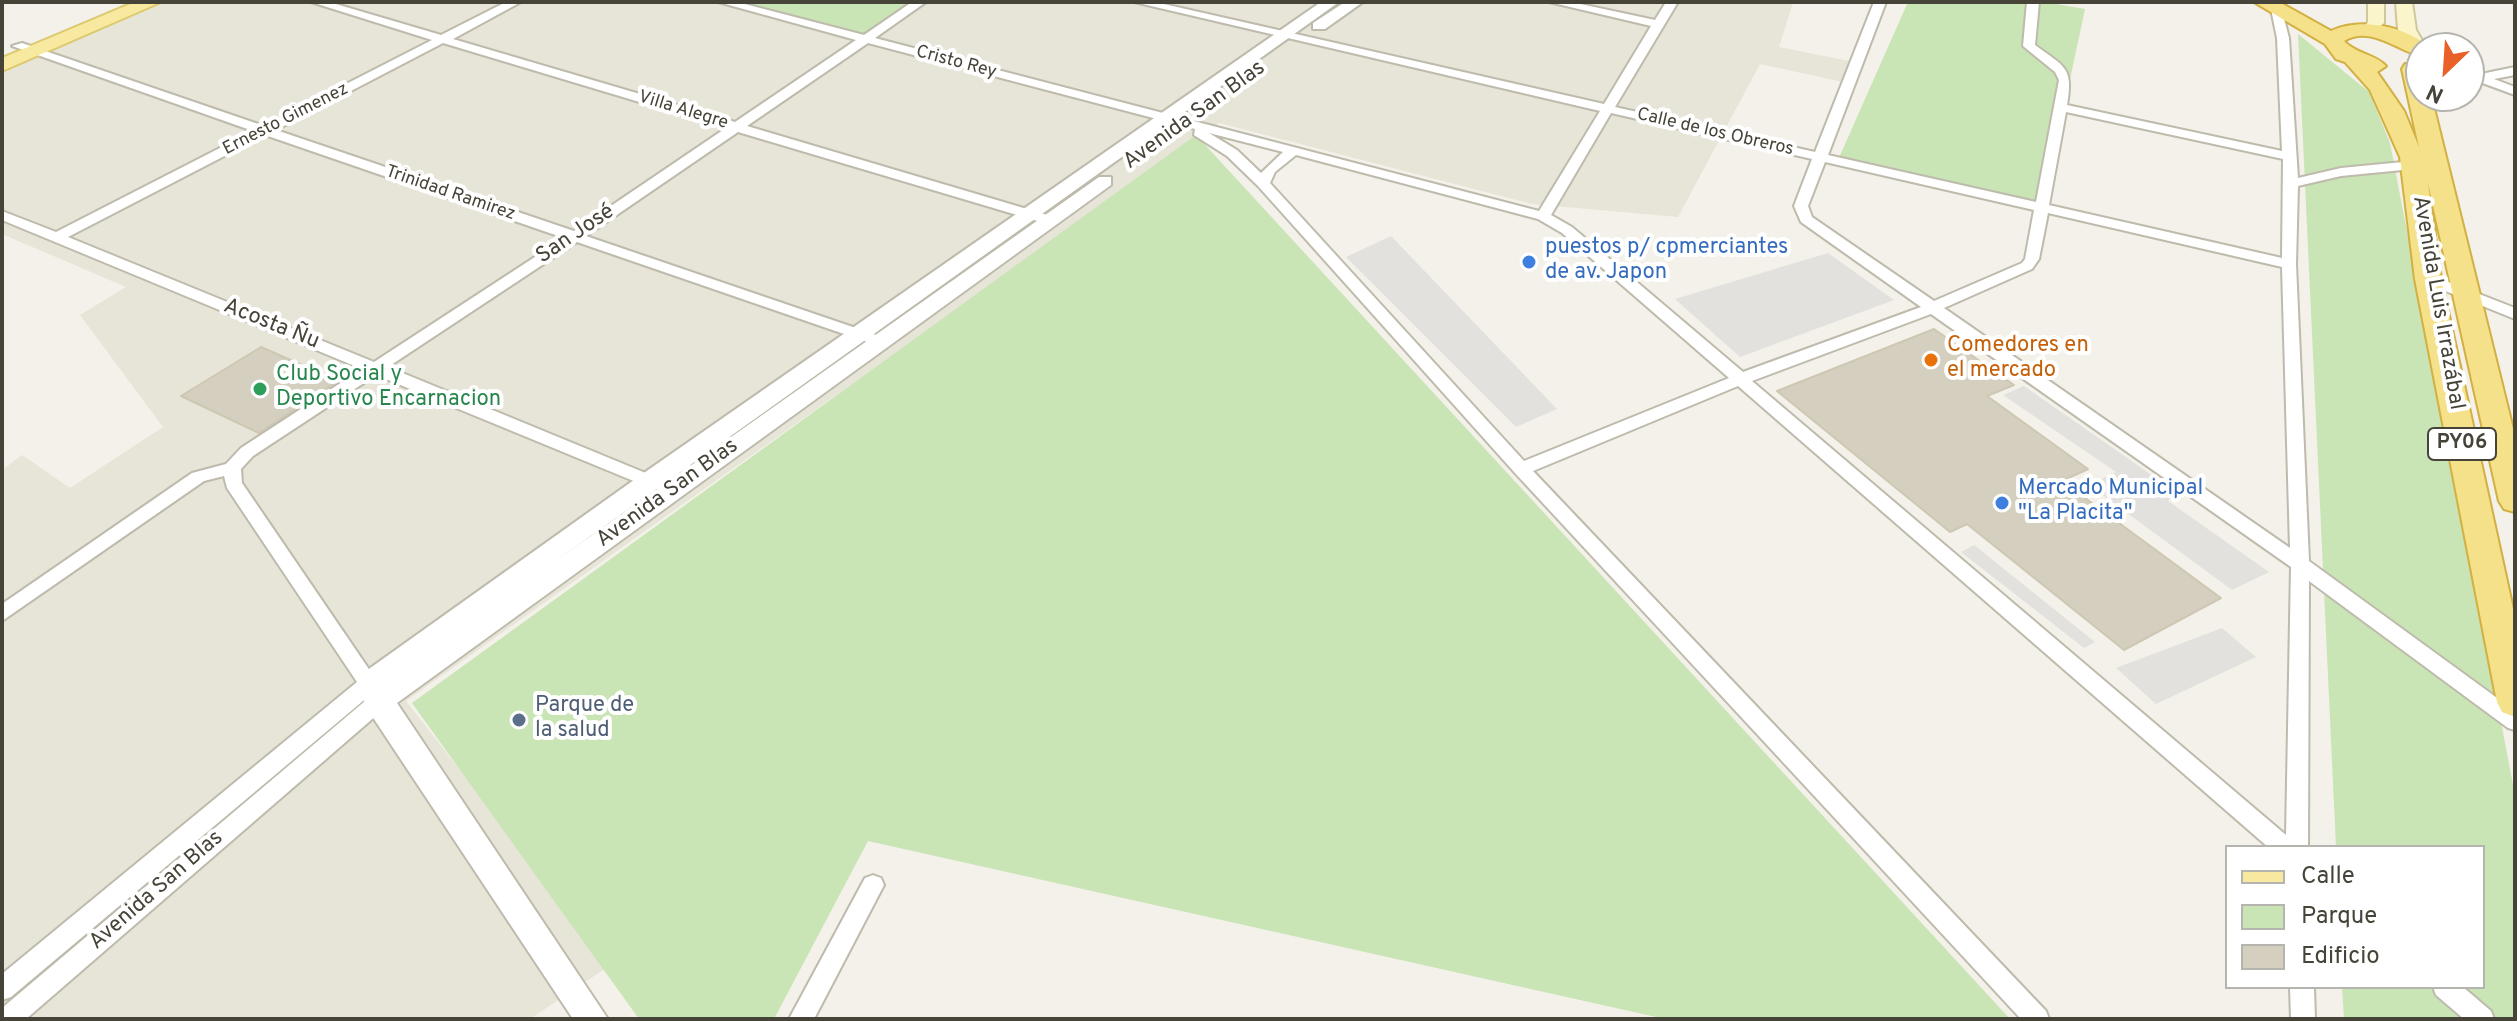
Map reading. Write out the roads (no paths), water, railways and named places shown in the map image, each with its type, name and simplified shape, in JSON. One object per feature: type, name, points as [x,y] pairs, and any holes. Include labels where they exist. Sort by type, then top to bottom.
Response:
[{"type":"highway","points":[[2276,4],[2362,31],[2405,52]]},
{"type":"highway","name":"PY06","points":[[2276,4],[2332,40]]},
{"type":"highway","points":[[2332,40],[2339,33],[2362,31]]},
{"type":"highway","name":"Avenida Luis Irrazábal","points":[[2332,40],[2337,49],[2354,59],[2384,68],[2405,62]]},
{"type":"highway","name":"Avenida Luis Irrazábal","points":[[2354,59],[2393,111],[2413,165],[2428,279],[2515,702]]},
{"type":"highway","name":"Avenida Luis Irrazábal","points":[[2429,112],[2515,501]]},
{"type":"main road","points":[[2,65],[18,50],[124,2]]},
{"type":"main road","points":[[18,50],[151,2]]},
{"type":"main road","points":[[2362,31],[2376,23],[2376,2]]},
{"type":"main road","name":"Avenida Luis Irrazábal","points":[[2404,2],[2408,32]]},
{"type":"street","name":"Villa Alegre","points":[[317,2],[1038,217]]},
{"type":"street","name":"Ernesto Gimenez","points":[[57,237],[515,2]]},
{"type":"street","name":"Cristo Rey","points":[[724,2],[1543,216],[1567,230],[2282,845]]},
{"type":"street","name":"San José","points":[[232,468],[247,452],[575,237],[920,2]]},
{"type":"street","name":"Calle de los Obreros","points":[[1140,2],[2289,264]]},
{"type":"street","name":"Avenida San Blas","points":[[2,989],[374,693],[649,481],[858,333],[1038,217],[1178,121],[1292,36],[1331,2]]},
{"type":"street","name":"Avenida San Blas","points":[[1292,36],[1355,2]]},
{"type":"street","points":[[1555,2],[1657,24]]},
{"type":"street","points":[[1543,216],[1672,2]]},
{"type":"street","points":[[1880,2],[1801,206],[1806,219],[2300,564],[2515,722]]},
{"type":"street","points":[[1521,469],[1741,379],[1932,308],[2027,266],[2032,259],[2065,80],[2060,70],[2029,46],[2033,2]]},
{"type":"street","points":[[2276,4],[2283,38],[2291,184],[2289,264],[2300,564],[2297,845]]},
{"type":"street","name":"Trinidad Ramirez","points":[[18,50],[265,130],[882,342]]},
{"type":"street","points":[[2485,77],[2515,71]]},
{"type":"street","points":[[2485,77],[2515,91]]},
{"type":"street","points":[[2060,107],[2289,156]]},
{"type":"street","points":[[1178,121],[1232,153],[1263,183],[1521,469],[2037,1019]]},
{"type":"street","points":[[1263,183],[1269,170],[1293,151]]},
{"type":"street","points":[[2291,184],[2341,172],[2413,165]]},
{"type":"street","name":"Acosta Ñu","points":[[2,215],[673,491]]},
{"type":"street","name":"Avenida San Blas","points":[[8,1019],[374,693],[673,491],[882,342],[1038,217]]},
{"type":"street","points":[[2428,279],[2515,314]]},
{"type":"street","points":[[2,614],[198,477],[232,468],[233,484],[592,1019]]},
{"type":"street","points":[[801,1019],[873,885]]},
{"type":"street","points":[[2302,989],[2303,1019]]},
{"type":"street","points":[[2447,989],[2482,1019]]},
{"type":"place","name":"puestos p/ cpmerciantes de av. Japon","points":[[1529,262]]},
{"type":"place","name":"Comedores en el mercado","points":[[1931,360]]},
{"type":"place","name":"Club Social y Deportivo Encarnacion","points":[[260,389]]},
{"type":"place","name":"Mercado Municipal \"La Placita\"","points":[[2002,503]]},
{"type":"place","name":"Parque de la salud","points":[[519,720]]}]
